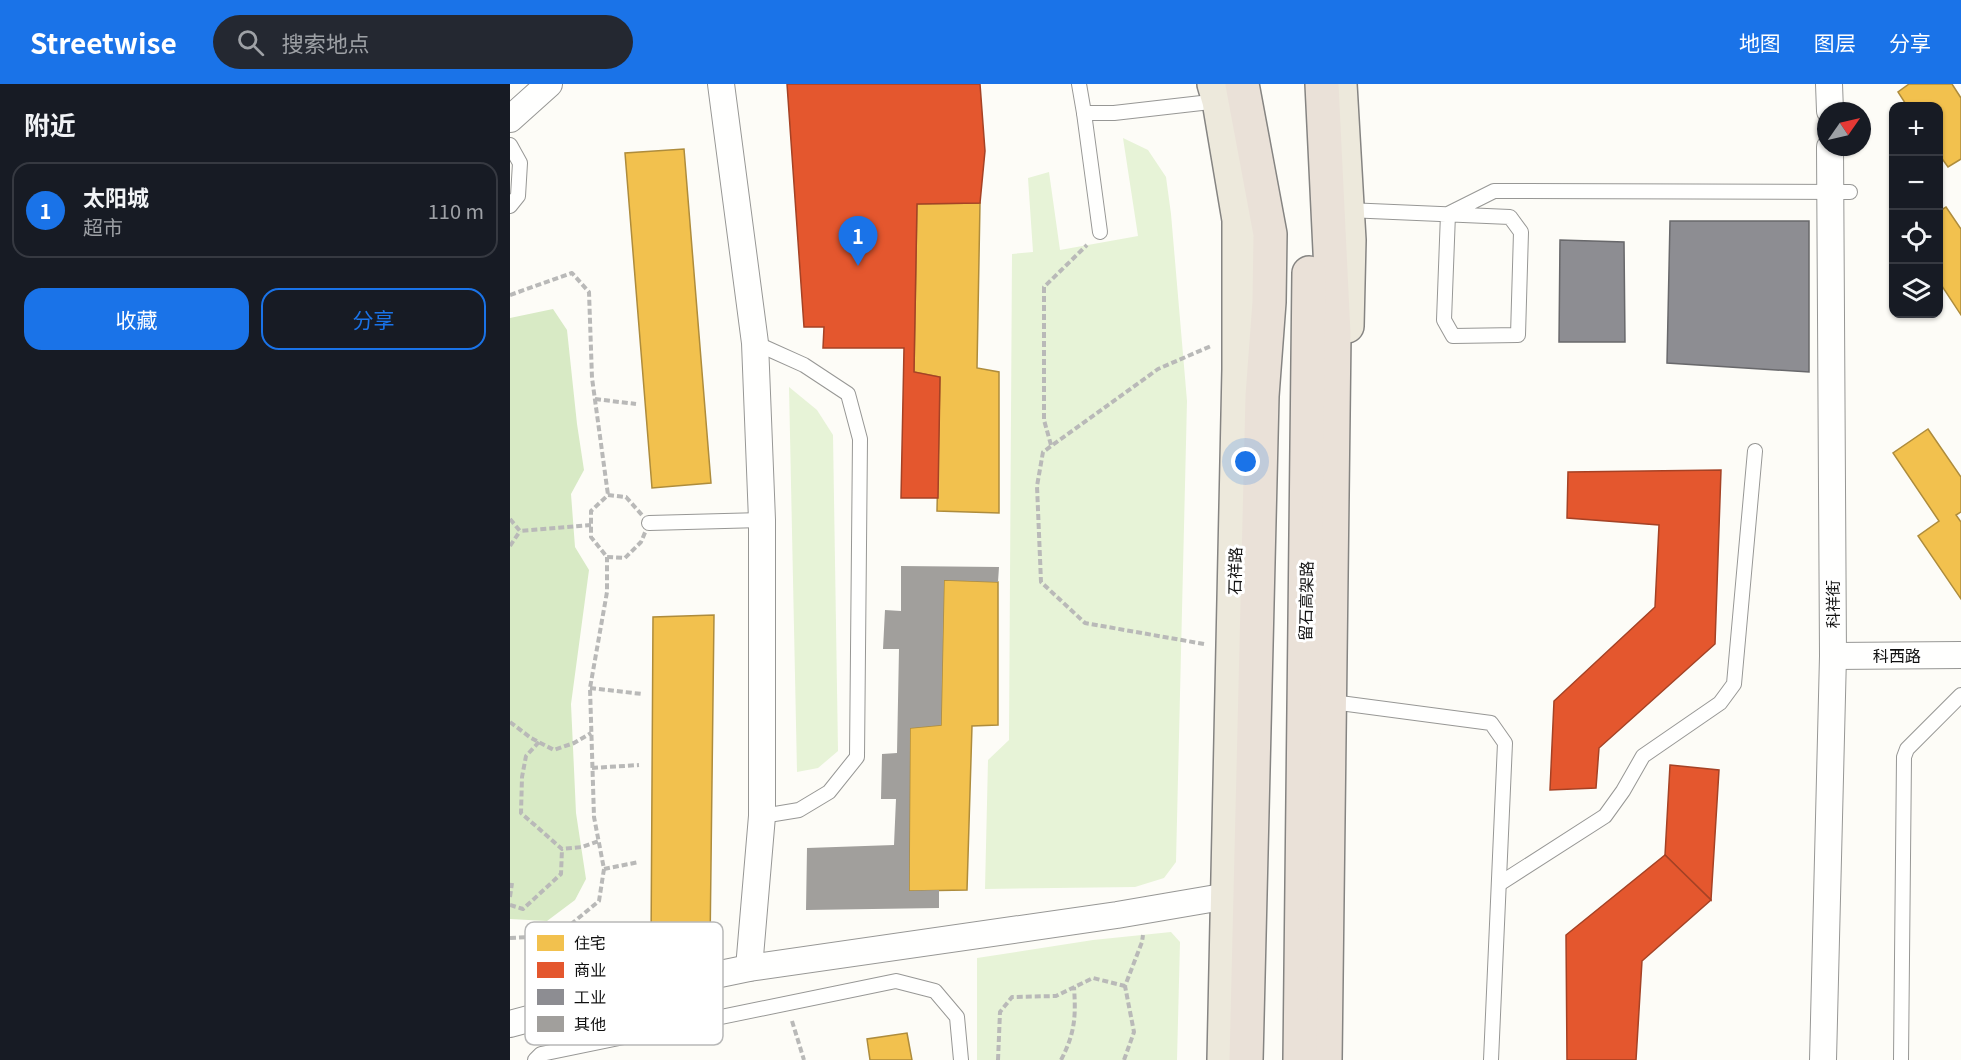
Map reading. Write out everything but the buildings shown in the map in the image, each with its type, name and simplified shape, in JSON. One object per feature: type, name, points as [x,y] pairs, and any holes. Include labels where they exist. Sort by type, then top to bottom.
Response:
[{"type":"highway","points":[[1246,1060],[1263,396],[1269,302],[1270,234],[1263,84]]},
{"type":"highway","name":"留石高架路","points":[[1302,84],[1307,141]]},
{"type":"highway","name":"留石高架路","points":[[1300,1060],[1310,314],[1307,141],[1310,84]]},
{"type":"highway","points":[[1322,84],[1334,334],[1325,1060]]},
{"type":"highway","points":[[1225,90],[1270,234]]},
{"type":"main road","points":[[1334,1060],[1349,252],[1340,84]]},
{"type":"main road","name":"石祥路","points":[[1224,1060],[1239,334],[1239,220],[1225,90]]},
{"type":"street","points":[[510,119],[549,84]]},
{"type":"street","points":[[722,84],[755,343],[762,520],[762,816],[749,968]]},
{"type":"street","points":[[1829,84],[1830,102]]},
{"type":"street","name":"科祥街","points":[[1823,1060],[1833,656],[1830,156]]},
{"type":"street","name":"科西路","points":[[1833,656],[1961,655]]},
{"type":"street","points":[[723,973],[1228,896]]},
{"type":"street","points":[[510,1024],[525,1020]]},
{"type":"lane","points":[[1079,84],[1100,232]]},
{"type":"lane","points":[[1084,113],[1114,113],[1225,90]]},
{"type":"lane","points":[[510,145],[520,163],[518,196],[510,206]]},
{"type":"lane","points":[[1448,214],[1494,191],[1850,192]]},
{"type":"lane","points":[[1347,210],[1448,214],[1510,217],[1521,232],[1518,335],[1453,336],[1448,328],[1444,320],[1448,214]]},
{"type":"lane","points":[[755,343],[804,365],[848,394],[860,440],[857,757],[829,792],[799,810],[762,816]]},
{"type":"lane","points":[[1499,884],[1605,816],[1623,791],[1643,756],[1720,703],[1734,684],[1755,451]]},
{"type":"lane","points":[[649,523],[762,520]]},
{"type":"lane","points":[[1901,1060],[1904,757],[1907,749],[1961,695]]},
{"type":"lane","points":[[1340,703],[1491,723],[1505,743],[1491,1060]]},
{"type":"lane","points":[[723,1016],[896,981],[935,991],[957,1017],[961,1060]]},
{"type":"lane","points":[[535,1060],[542,1054],[585,1045]]},
{"type":"path","points":[[1052,445],[1044,420],[1044,287],[1100,232]]},
{"type":"path","points":[[510,295],[572,273],[589,292],[592,368],[608,495]]},
{"type":"path","points":[[1233,648],[1084,623],[1041,582],[1037,486],[1043,452],[1052,445],[1158,369],[1239,334]]},
{"type":"path","points":[[595,399],[636,404]]},
{"type":"path","points":[[574,922],[599,901],[604,869],[594,817],[590,688],[607,592],[607,557],[591,537],[591,511],[608,495],[626,497],[649,523],[640,542],[625,558],[607,557]]},
{"type":"path","points":[[510,519],[520,531]]},
{"type":"path","points":[[520,531],[591,525]]},
{"type":"path","points":[[510,546],[520,531]]},
{"type":"path","points":[[590,688],[642,694]]},
{"type":"path","points":[[510,722],[554,750],[574,743],[591,733]]},
{"type":"path","points":[[539,742],[526,756],[522,777],[521,813],[562,849],[582,847],[598,841]]},
{"type":"path","points":[[592,768],[639,765]]},
{"type":"path","points":[[510,904],[523,909],[561,874],[562,849]]},
{"type":"path","points":[[604,869],[639,862]]},
{"type":"path","points":[[510,897],[512,883]]},
{"type":"path","points":[[1124,1060],[1134,1032],[1125,986],[1142,942],[1145,910]]},
{"type":"path","points":[[510,938],[525,937]]},
{"type":"path","points":[[998,1060],[1000,1012],[1012,997],[1056,996],[1093,978],[1125,986]]},
{"type":"path","points":[[1061,1060],[1071,1041],[1076,1015],[1074,987]]},
{"type":"path","points":[[787,1003],[804,1060]]},
{"type":"green space","points":[[1123,138],[1148,150],[1166,177],[1187,401],[1176,862],[1164,878],[1135,887],[985,889],[988,760],[1009,740],[1012,254],[1033,252],[1028,178],[1049,172],[1060,250],[1138,236]]},
{"type":"green space","points":[[553,309],[567,330],[584,470],[571,494],[575,547],[589,570],[571,704],[576,813],[586,879],[575,900],[547,921],[510,919],[510,318]]},
{"type":"green space","points":[[789,387],[817,410],[833,435],[838,751],[818,768],[797,772]]},
{"type":"green space","points":[[1171,932],[1180,942],[1177,1060],[977,1060],[977,958],[1093,940]]},
{"type":"place","name":"太阳城","points":[[858,266]]}]
